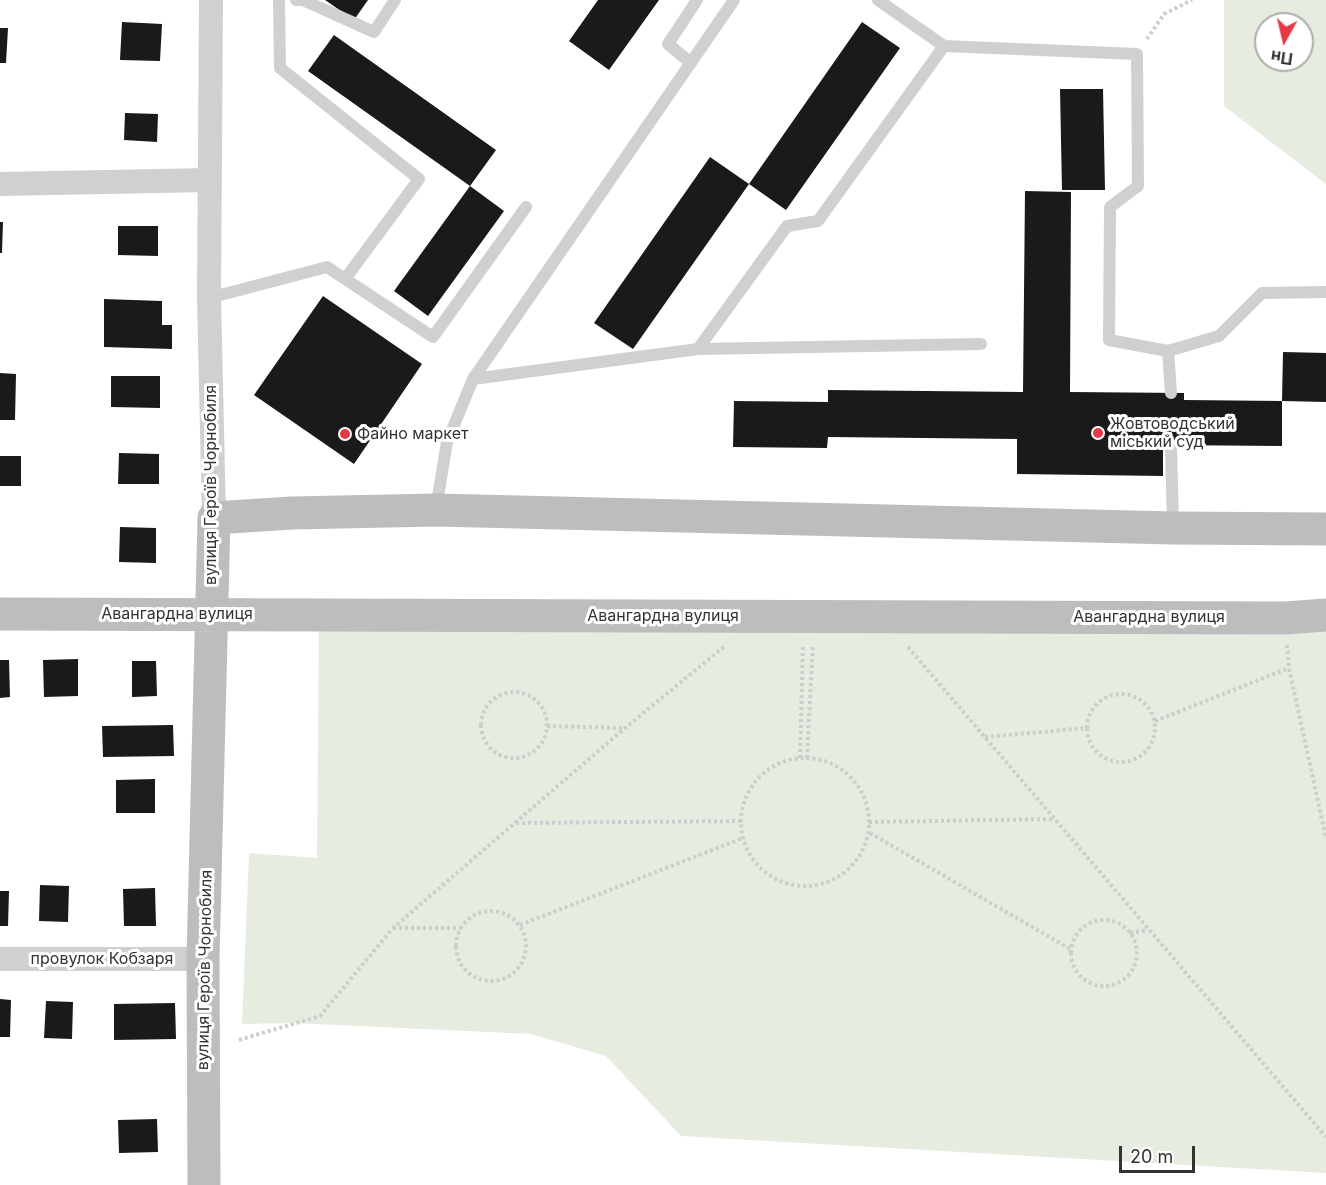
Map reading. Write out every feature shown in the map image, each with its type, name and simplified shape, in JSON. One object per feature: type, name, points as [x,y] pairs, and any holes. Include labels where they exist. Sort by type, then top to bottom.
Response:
[{"type":"street","name":"вулиця Героїв Чорнобиля","points":[[204,1185],[204,959],[214,518],[209,298],[211,0]]},
{"type":"street","points":[[0,184],[210,180]]},
{"type":"street","points":[[214,518],[292,513],[436,510],[1173,528],[1326,529]]},
{"type":"street","name":"Авангардна вулиця","points":[[0,614],[1285,618],[1326,615]]},
{"type":"street","name":"провулок Кобзаря","points":[[0,959],[204,959]]},
{"type":"lane","points":[[279,0],[280,68],[419,179],[345,279]]},
{"type":"lane","points":[[296,0],[303,0],[374,32],[396,0]]},
{"type":"lane","points":[[691,63],[668,45],[697,0]]},
{"type":"lane","points":[[436,510],[447,442],[472,379],[734,0]]},
{"type":"lane","points":[[878,0],[944,46],[1137,54],[1138,186],[1110,207],[1109,340],[1168,351],[1219,336],[1262,293],[1326,292]]},
{"type":"lane","points":[[698,349],[787,226],[818,221],[944,46]]},
{"type":"lane","points":[[209,298],[327,267],[432,337],[526,207]]},
{"type":"lane","points":[[472,379],[698,349],[981,344]]},
{"type":"lane","points":[[1168,351],[1171,393]]},
{"type":"lane","points":[[1171,445],[1173,528]]},
{"type":"path","points":[[1137,54],[1164,14],[1192,0]]},
{"type":"path","points":[[239,1040],[320,1016],[393,928],[626,728],[761,616]]},
{"type":"path","points":[[807,758],[809,616]]},
{"type":"path","points":[[800,758],[809,616]]},
{"type":"path","points":[[882,617],[1326,1137]]},
{"type":"path","points":[[1285,618],[1289,668],[1326,838]]},
{"type":"path","points":[[1155,721],[1289,668]]},
{"type":"path","points":[[519,692],[538,702],[544,711],[547,726],[542,743],[535,751],[515,759],[494,752],[486,744],[481,723],[483,712],[489,703],[498,696],[519,692]]},
{"type":"path","points":[[1112,695],[1134,696],[1144,702],[1155,721],[1152,743],[1146,752],[1137,759],[1126,762],[1114,762],[1103,758],[1088,740],[1086,728],[1088,716],[1094,706],[1102,699],[1112,695]]},
{"type":"path","points":[[547,726],[626,728]]},
{"type":"path","points":[[984,737],[1086,728]]},
{"type":"path","points":[[793,758],[807,758],[834,764],[851,776],[863,792],[870,812],[870,833],[863,853],[850,869],[833,881],[813,886],[791,885],[771,877],[754,862],[744,843],[741,821],[744,800],[756,780],[772,766],[793,758]]},
{"type":"path","points":[[869,822],[1055,819]]},
{"type":"path","points":[[516,823],[741,821]]},
{"type":"path","points":[[870,833],[1072,950]]},
{"type":"path","points":[[520,925],[743,838]]},
{"type":"path","points":[[490,910],[501,911],[520,925],[527,947],[525,959],[519,969],[498,981],[476,978],[466,971],[459,961],[456,950],[457,938],[468,919],[490,910]]},
{"type":"path","points":[[1111,921],[1122,925],[1136,942],[1136,964],[1121,982],[1101,986],[1082,978],[1072,960],[1072,950],[1074,940],[1089,924],[1111,921]]},
{"type":"path","points":[[393,928],[461,928]]},
{"type":"path","points":[[1130,933],[1149,930]]},
{"type":"shaded area","points":[[1224,0],[1326,0],[1326,184],[1224,106]]},
{"type":"shaded area","points":[[319,616],[1326,631],[1326,1173],[681,1136],[606,1056],[531,1034],[294,1023],[242,1024],[249,853],[317,858]]},
{"type":"building","points":[[325,0],[368,0],[354,20]]},
{"type":"building","points":[[598,0],[659,0],[609,70],[569,41]]},
{"type":"building","points":[[122,22],[162,24],[160,61],[120,60]]},
{"type":"building","points":[[862,22],[900,48],[786,210],[749,184]]},
{"type":"building","points":[[0,28],[8,28],[6,63],[0,63]]},
{"type":"building","points":[[334,35],[496,150],[470,186],[308,71]]},
{"type":"building","points":[[1060,89],[1103,89],[1105,190],[1062,190]]},
{"type":"building","points":[[125,113],[158,114],[157,142],[124,140]]},
{"type":"building","points":[[710,157],[749,184],[633,349],[594,323]]},
{"type":"building","points":[[470,186],[504,211],[428,316],[394,291]]},
{"type":"building","points":[[1025,191],[1071,192],[1070,392],[1184,393],[1184,400],[1282,401],[1282,446],[1163,445],[1163,476],[1017,474],[1017,439],[828,437],[827,448],[733,447],[734,401],[828,402],[828,390],[1023,392]]},
{"type":"building","points":[[0,222],[3,222],[2,253],[0,253]]},
{"type":"building","points":[[118,226],[158,226],[158,256],[118,255]]},
{"type":"building","points":[[323,296],[422,364],[354,464],[254,395]]},
{"type":"building","points":[[104,299],[162,301],[162,325],[172,325],[172,349],[104,347]]},
{"type":"building","points":[[1283,352],[1326,353],[1326,402],[1282,401]]},
{"type":"building","points":[[0,373],[16,374],[15,420],[0,420]]},
{"type":"building","points":[[111,376],[160,376],[160,408],[111,407]]},
{"type":"building","points":[[119,453],[159,454],[159,484],[118,484]]},
{"type":"building","points":[[0,456],[21,456],[21,486],[0,486]]},
{"type":"building","points":[[120,527],[156,528],[156,563],[119,562]]},
{"type":"building","points":[[78,659],[78,696],[44,697],[43,660]]},
{"type":"building","points":[[0,660],[9,660],[10,697],[0,698]]},
{"type":"building","points":[[132,661],[156,661],[157,696],[132,697]]},
{"type":"building","points":[[173,725],[174,756],[103,757],[102,726]]},
{"type":"building","points":[[155,779],[155,813],[116,813],[116,780]]},
{"type":"building","points":[[40,885],[69,886],[68,922],[39,921]]},
{"type":"building","points":[[155,888],[156,926],[124,926],[123,889]]},
{"type":"building","points":[[0,891],[9,891],[8,926],[0,926]]},
{"type":"building","points":[[0,999],[11,1000],[10,1037],[0,1037]]},
{"type":"building","points":[[46,1001],[73,1002],[72,1039],[44,1038]]},
{"type":"building","points":[[175,1003],[176,1039],[114,1040],[114,1004]]},
{"type":"building","points":[[157,1119],[158,1152],[119,1153],[118,1120]]},
{"type":"place","name":"Жовтоводський міський суд","points":[[1098,433]]},
{"type":"place","name":"Файно маркет","points":[[345,434]]}]
